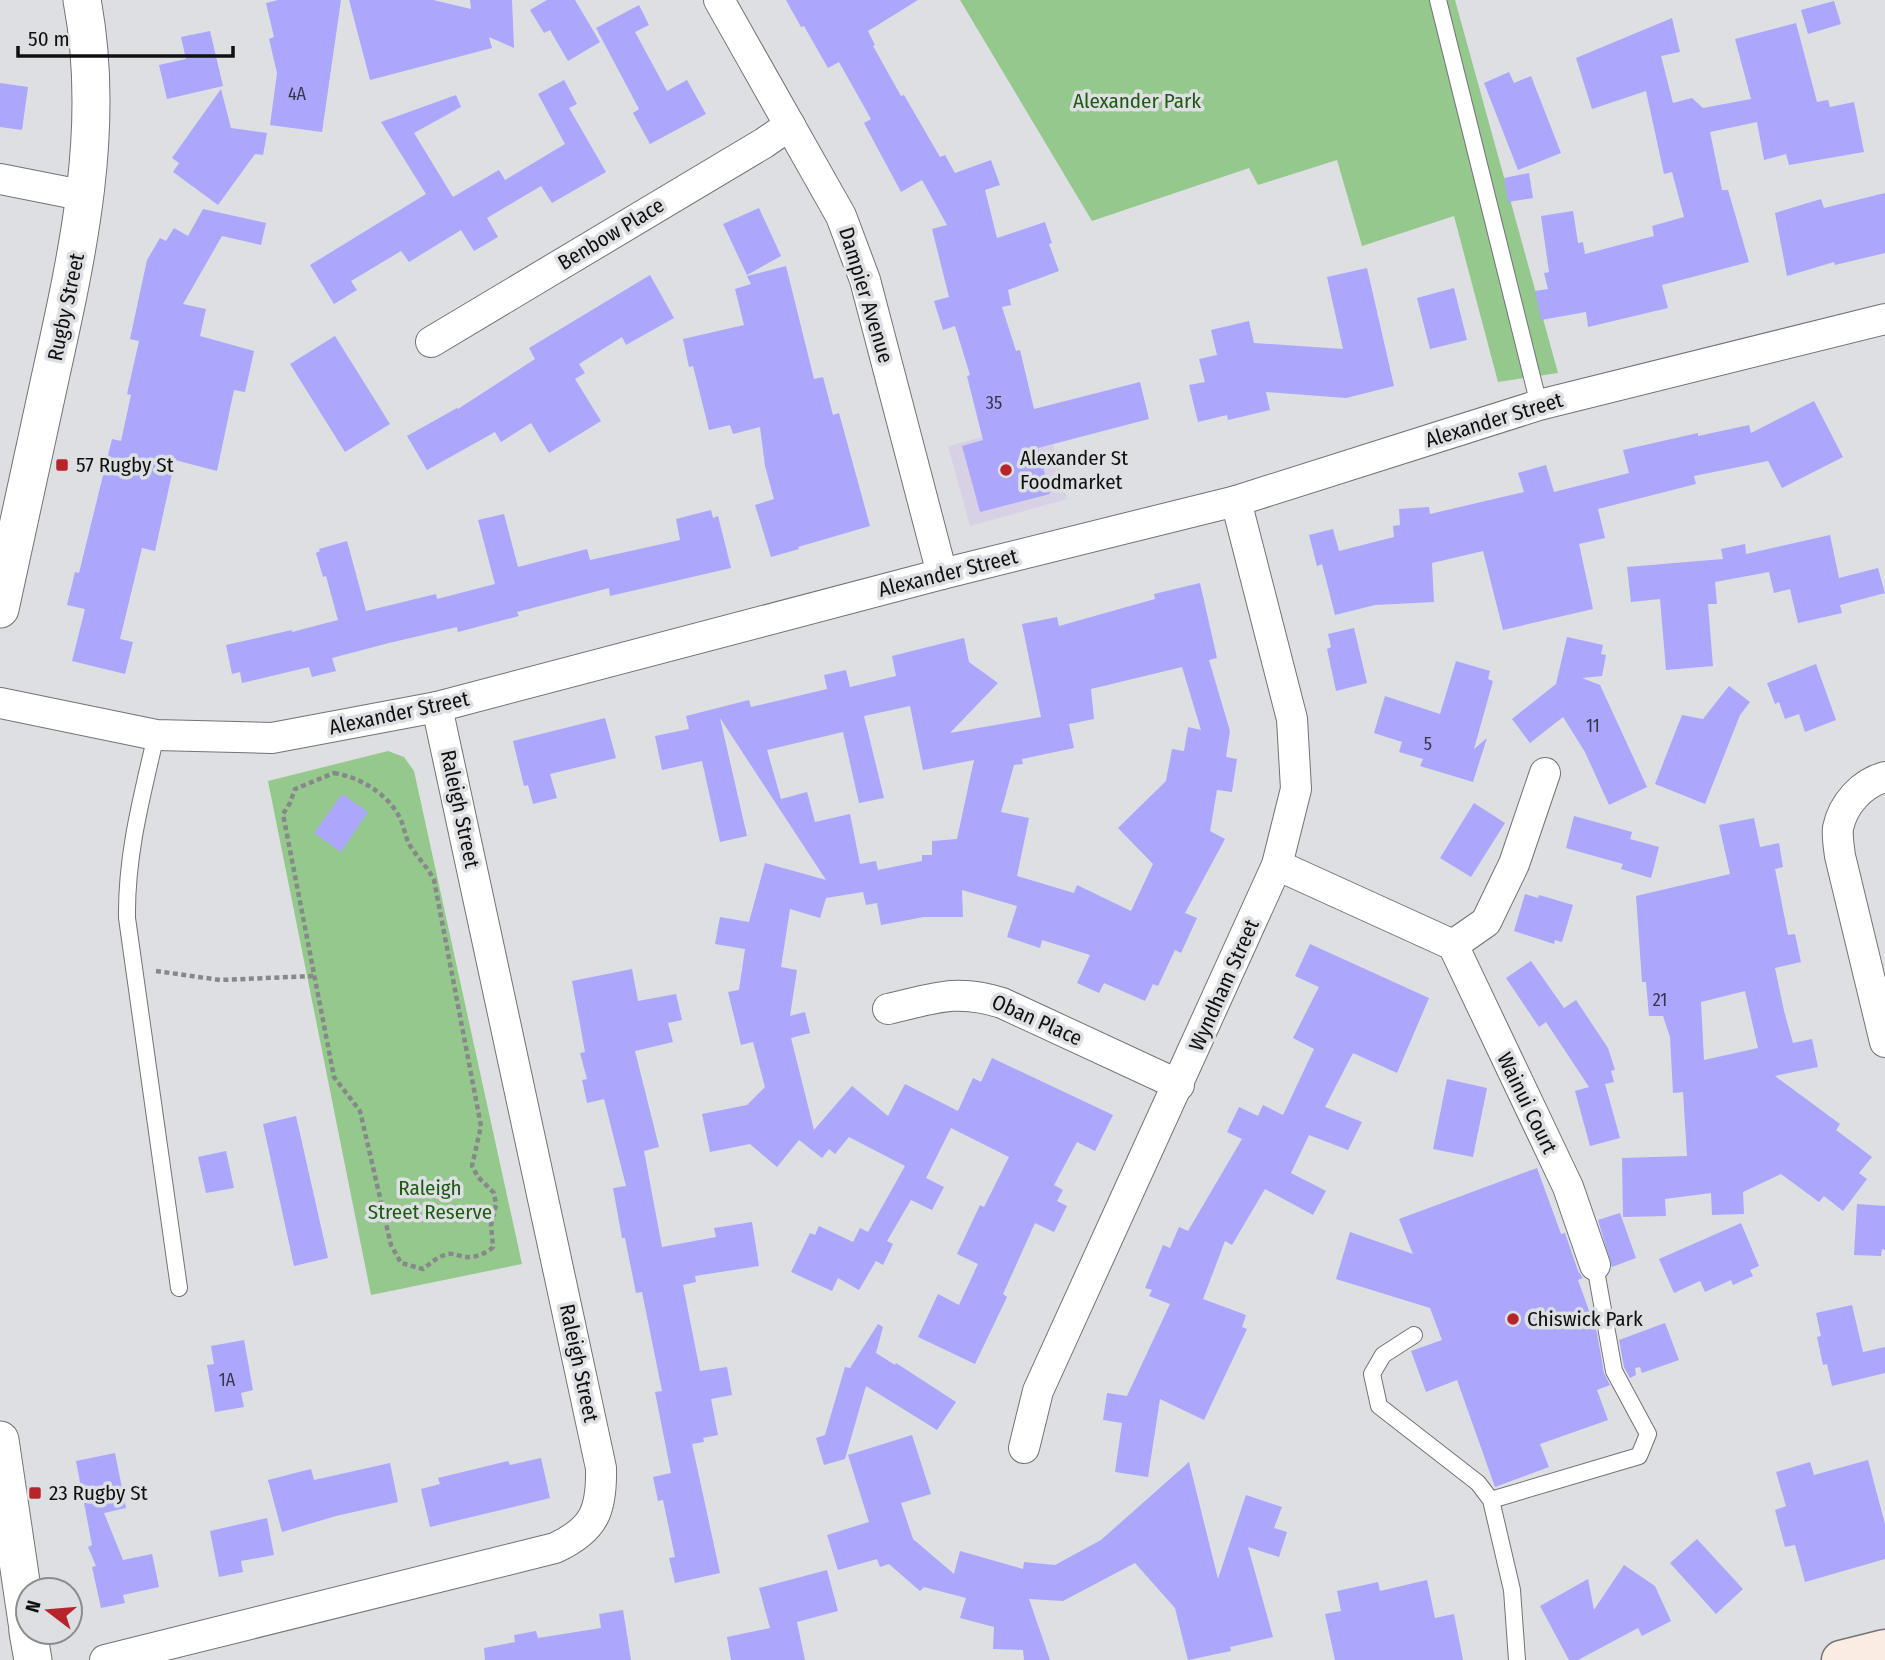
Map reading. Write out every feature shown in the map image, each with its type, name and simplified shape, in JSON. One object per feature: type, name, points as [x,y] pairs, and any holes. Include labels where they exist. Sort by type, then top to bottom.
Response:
[{"type":"main road","points":[[1841,1660],[1885,1649]]},
{"type":"street","name":"Dampier Avenue","points":[[719,0],[841,216],[865,280],[942,574]]},
{"type":"street","name":"Rugby Street","points":[[0,609],[76,263],[86,196],[90,136],[88,1]]},
{"type":"street","name":"Benbow Place","points":[[431,342],[790,125]]},
{"type":"street","points":[[0,179],[86,196]]},
{"type":"street","name":"Alexander Street","points":[[0,702],[156,735],[272,738],[437,707],[942,574],[1236,501],[1539,405],[1885,319]]},
{"type":"street","name":"Wyndham Street","points":[[1024,1448],[1038,1391],[1278,865],[1296,789],[1292,719],[1236,501]]},
{"type":"street","name":"Raleigh Street","points":[[105,1660],[555,1548],[578,1537],[593,1518],[601,1493],[601,1468],[437,707]]},
{"type":"street","points":[[1278,865],[1453,945],[1486,922],[1514,864],[1545,773]]},
{"type":"street","points":[[1885,777],[1860,789],[1847,806],[1838,829],[1840,856],[1885,1042]]},
{"type":"street","name":"Wainui Court","points":[[1453,945],[1568,1187],[1595,1265]]},
{"type":"street","name":"Oban Place","points":[[888,1009],[953,994],[981,996],[1002,1003],[1179,1085]]},
{"type":"street","points":[[0,1440],[20,1576]]},
{"type":"lane","points":[[1438,0],[1539,405]]},
{"type":"lane","points":[[156,735],[132,838],[126,886],[127,918],[179,1288]]},
{"type":"lane","points":[[1490,1500],[1639,1456],[1648,1434],[1614,1371],[1595,1265]]},
{"type":"lane","points":[[1413,1335],[1383,1354],[1372,1374],[1379,1406],[1478,1483],[1490,1500],[1512,1590],[1517,1660]]},
{"type":"path","points":[[334,773],[348,775],[368,785],[392,807],[400,817],[407,841],[427,867],[433,880],[481,1126],[472,1166],[478,1177],[494,1193],[496,1205],[491,1225],[493,1247],[488,1252],[464,1258],[444,1255],[437,1257],[423,1269],[401,1263],[391,1245],[360,1111],[334,1077],[314,976],[282,814],[295,789],[334,773]]},
{"type":"path","points":[[135,967],[172,975],[220,980],[314,976]]},
{"type":"shaded area","points":[[1047,420],[1067,499],[970,526],[948,446]]},
{"type":"green space","name":"Alexander Park","points":[[960,0],[1455,0],[1558,373],[1498,382],[1454,216],[1362,246],[1337,160],[1258,185],[1249,168],[1092,221]]},
{"type":"green space","name":"Raleigh Street Reserve","points":[[388,751],[404,757],[414,771],[522,1264],[371,1295],[268,781]]},
{"type":"building","points":[[278,0],[341,0],[322,132],[270,125],[277,73],[269,39],[274,37],[266,3]]},
{"type":"building","points":[[349,0],[433,0],[471,9],[470,0],[512,0],[514,48],[489,37],[492,48],[370,80]]},
{"type":"building","points":[[547,0],[575,0],[600,42],[568,61],[550,30],[544,33],[530,10]]},
{"type":"building","points":[[786,0],[918,0],[868,31],[875,45],[873,46],[940,157],[945,155],[955,173],[991,160],[1000,185],[985,190],[997,238],[1045,222],[1052,243],[1049,244],[1059,271],[1008,290],[1011,305],[1002,307],[1016,351],[1020,350],[1034,409],[1140,382],[1149,419],[1038,448],[1050,494],[980,512],[962,446],[983,440],[967,376],[970,375],[955,326],[943,330],[934,301],[949,297],[932,229],[947,225],[922,180],[901,192],[864,123],[871,119],[839,62],[828,68]]},
{"type":"building","points":[[1834,1],[1841,24],[1808,34],[1801,10]]},
{"type":"building","points":[[639,5],[649,25],[635,32],[667,91],[687,80],[706,114],[650,144],[633,113],[639,109],[596,28]]},
{"type":"building","points":[[1672,18],[1680,52],[1661,56],[1673,103],[1692,98],[1703,108],[1751,99],[1735,39],[1796,23],[1817,102],[1828,100],[1830,107],[1854,102],[1864,152],[1789,165],[1786,154],[1764,160],[1757,122],[1710,132],[1722,190],[1728,190],[1749,262],[1662,285],[1668,308],[1588,327],[1586,312],[1541,320],[1535,291],[1548,289],[1544,273],[1549,272],[1541,216],[1573,211],[1578,243],[1583,242],[1585,254],[1654,236],[1652,226],[1684,217],[1672,172],[1664,174],[1646,91],[1592,109],[1576,58]]},
{"type":"building","points":[[210,31],[223,86],[167,99],[159,65],[186,59],[181,37]]},
{"type":"building","points":[[1509,72],[1514,83],[1531,76],[1561,153],[1518,170],[1484,83]]},
{"type":"building","points":[[564,80],[577,104],[569,108],[606,172],[552,203],[541,186],[487,218],[498,237],[474,251],[461,230],[409,262],[401,251],[351,281],[357,290],[334,304],[310,265],[426,194],[381,122],[456,95],[461,107],[414,133],[453,197],[499,170],[505,180],[565,144],[538,94]]},
{"type":"building","points":[[0,83],[28,87],[22,130],[0,127]]},
{"type":"building","points":[[221,89],[231,128],[267,133],[263,155],[255,154],[218,205],[173,172],[179,163],[172,158]]},
{"type":"building","points":[[1529,173],[1533,198],[1508,202],[1504,178]]},
{"type":"building","points":[[1885,193],[1885,253],[1835,265],[1834,262],[1787,276],[1775,213],[1821,199],[1824,208]]},
{"type":"building","points":[[759,208],[781,256],[747,275],[723,224]]},
{"type":"building","points":[[203,209],[266,223],[261,245],[222,236],[183,304],[206,309],[200,336],[254,351],[245,392],[234,390],[217,471],[175,460],[155,551],[142,548],[120,639],[133,642],[125,674],[72,661],[85,609],[67,605],[75,572],[79,573],[112,439],[121,441],[131,395],[127,394],[139,341],[130,339],[147,260],[160,238],[166,241],[174,228],[188,236]]},
{"type":"building","points":[[786,266],[814,379],[823,377],[833,415],[839,413],[870,526],[771,557],[755,505],[774,499],[765,466],[760,427],[733,434],[730,425],[709,430],[693,366],[689,367],[683,339],[744,325],[735,289],[751,284],[747,276]]},
{"type":"building","points":[[1367,268],[1394,386],[1346,398],[1266,392],[1270,410],[1228,420],[1227,415],[1198,422],[1189,385],[1205,382],[1199,359],[1217,355],[1211,330],[1249,321],[1254,343],[1343,349],[1327,277]]},
{"type":"building","points":[[650,275],[674,318],[626,345],[622,337],[579,364],[585,373],[575,379],[601,421],[549,453],[531,423],[501,442],[495,432],[427,470],[407,436],[458,409],[535,359],[529,348]]},
{"type":"building","points":[[1454,288],[1467,340],[1430,349],[1417,298]]},
{"type":"building","points":[[335,336],[390,424],[345,452],[290,364]]},
{"type":"building","points":[[1814,401],[1843,457],[1782,488],[1768,461],[1694,476],[1696,484],[1598,509],[1605,538],[1579,544],[1593,609],[1503,630],[1483,551],[1432,563],[1434,602],[1375,605],[1335,615],[1322,564],[1317,566],[1309,535],[1333,529],[1339,551],[1394,537],[1393,526],[1400,525],[1399,509],[1429,507],[1430,514],[1524,492],[1518,473],[1546,465],[1554,492],[1629,473],[1623,450],[1749,425],[1751,433]]},
{"type":"building","points":[[711,510],[713,518],[718,516],[731,568],[610,596],[609,588],[517,612],[519,616],[458,632],[457,627],[389,643],[332,658],[336,671],[312,677],[309,667],[242,683],[240,672],[232,674],[226,645],[338,620],[326,576],[323,577],[316,553],[319,549],[347,541],[366,611],[436,594],[437,599],[495,584],[478,520],[504,514],[518,567],[587,549],[590,560],[680,540],[676,519]]},
{"type":"building","points":[[1830,535],[1839,578],[1878,568],[1885,593],[1840,605],[1842,613],[1798,623],[1790,589],[1774,593],[1769,572],[1715,582],[1717,604],[1708,604],[1713,666],[1666,670],[1660,599],[1631,602],[1627,567],[1723,559],[1721,549],[1745,544],[1746,554]]},
{"type":"building","points":[[1200,583],[1217,658],[1209,660],[1230,731],[1226,757],[1237,759],[1232,792],[1217,790],[1210,831],[1225,839],[1185,913],[1197,918],[1181,953],[1175,950],[1158,986],[1153,984],[1145,1001],[1104,983],[1099,993],[1077,983],[1090,955],[1042,940],[1040,948],[1007,937],[1017,906],[962,890],[963,917],[924,917],[881,925],[877,903],[866,905],[863,892],[826,898],[820,918],[790,909],[781,967],[797,970],[790,1016],[805,1012],[810,1033],[791,1038],[814,1130],[852,1086],[888,1116],[905,1084],[958,1111],[973,1078],[981,1082],[992,1058],[1113,1115],[1095,1151],[1077,1142],[1054,1185],[1063,1190],[1057,1201],[1067,1206],[1054,1232],[1035,1223],[1003,1294],[1007,1297],[975,1364],[918,1337],[938,1294],[959,1305],[978,1264],[957,1254],[980,1205],[984,1207],[1009,1157],[951,1128],[926,1178],[944,1187],[932,1210],[911,1200],[887,1241],[893,1244],[883,1265],[876,1261],[859,1290],[838,1278],[832,1291],[791,1272],[810,1233],[815,1235],[819,1226],[853,1242],[860,1228],[868,1232],[905,1166],[849,1137],[835,1154],[829,1149],[822,1158],[799,1140],[777,1167],[750,1144],[710,1152],[702,1114],[747,1105],[765,1087],[753,1042],[741,1045],[728,992],[739,990],[745,949],[715,944],[720,917],[749,922],[765,863],[826,880],[720,718],[747,836],[720,842],[702,761],[662,770],[655,736],[689,729],[686,716],[749,700],[751,707],[827,689],[824,675],[846,670],[850,687],[896,676],[892,656],[964,638],[969,662],[998,683],[950,733],[1041,717],[1022,624],[1057,617],[1059,626],[1155,599],[1154,594]],"holes":[[[1182,667],[1201,730],[1188,727],[1184,751],[1172,749],[1166,781],[1118,828],[1153,864],[1131,911],[1077,885],[1074,893],[1017,876],[1029,818],[1001,812],[1014,765],[1023,764],[1022,759],[1074,748],[1069,724],[1094,719],[1091,689]],[[910,706],[923,770],[974,760],[957,839],[932,841],[932,855],[922,855],[922,861],[878,870],[876,861],[860,864],[850,814],[815,822],[807,792],[781,799],[767,750],[843,732],[859,803],[884,798],[864,716]]]},
{"type":"building","points":[[1354,628],[1367,683],[1336,691],[1327,649],[1331,647],[1328,634]]},
{"type":"building","points":[[1567,637],[1603,645],[1601,654],[1606,655],[1602,676],[1582,678],[1600,685],[1647,787],[1609,805],[1585,752],[1563,717],[1530,743],[1512,719],[1556,684]]},
{"type":"building","points":[[1456,661],[1490,671],[1488,679],[1493,681],[1474,749],[1487,738],[1473,782],[1420,766],[1423,759],[1399,752],[1402,742],[1374,733],[1385,696],[1440,714]]},
{"type":"building","points":[[1816,664],[1836,720],[1805,732],[1799,714],[1785,719],[1779,702],[1775,704],[1767,683]]},
{"type":"building","points":[[1729,686],[1750,702],[1740,715],[1705,804],[1655,784],[1682,715],[1703,719]]},
{"type":"building","points":[[605,718],[616,758],[550,774],[557,798],[533,804],[528,785],[524,786],[513,741]]},
{"type":"building","points":[[342,794],[368,812],[341,852],[314,833]]},
{"type":"building","points":[[1474,803],[1505,823],[1471,877],[1440,858]]},
{"type":"building","points":[[1574,816],[1632,832],[1630,839],[1659,847],[1651,878],[1621,869],[1623,864],[1566,848]]},
{"type":"building","points":[[1754,818],[1760,847],[1779,843],[1783,867],[1775,869],[1788,935],[1795,934],[1801,962],[1775,968],[1793,1043],[1812,1039],[1818,1067],[1775,1076],[1840,1124],[1836,1130],[1872,1157],[1859,1173],[1867,1179],[1843,1211],[1824,1196],[1819,1202],[1781,1174],[1743,1192],[1744,1214],[1712,1215],[1711,1193],[1665,1199],[1666,1216],[1623,1217],[1622,1158],[1687,1156],[1683,1092],[1673,1093],[1670,1037],[1663,1016],[1649,1016],[1646,982],[1642,982],[1636,896],[1730,874],[1719,825]],"holes":[[[1745,991],[1758,1048],[1704,1060],[1701,1002]]]},
{"type":"building","points":[[1525,894],[1538,898],[1539,895],[1573,905],[1562,942],[1555,940],[1554,944],[1514,931]]},
{"type":"building","points":[[1310,944],[1429,998],[1397,1073],[1353,1053],[1325,1107],[1362,1122],[1348,1150],[1309,1135],[1291,1173],[1326,1191],[1313,1215],[1265,1189],[1232,1245],[1225,1241],[1203,1299],[1246,1315],[1242,1327],[1247,1329],[1204,1420],[1160,1399],[1148,1477],[1115,1472],[1122,1423],[1103,1420],[1107,1393],[1127,1396],[1170,1304],[1149,1296],[1152,1290],[1145,1288],[1163,1245],[1170,1248],[1179,1227],[1188,1231],[1242,1139],[1227,1132],[1239,1107],[1258,1116],[1263,1105],[1283,1115],[1314,1049],[1293,1038],[1319,987],[1295,976]]},
{"type":"building","points":[[1531,961],[1564,1008],[1576,1000],[1608,1048],[1615,1070],[1611,1071],[1614,1082],[1605,1084],[1620,1138],[1590,1146],[1575,1091],[1589,1087],[1546,1022],[1539,1027],[1506,978]]},
{"type":"building","points":[[632,969],[638,1001],[676,994],[682,1020],[668,1023],[673,1042],[635,1051],[659,1147],[644,1151],[662,1247],[716,1237],[714,1228],[752,1222],[759,1266],[695,1276],[696,1282],[683,1285],[700,1371],[727,1367],[732,1395],[711,1399],[718,1435],[692,1444],[720,1573],[675,1583],[669,1558],[675,1557],[663,1500],[658,1501],[653,1477],[671,1473],[655,1392],[662,1391],[642,1292],[636,1293],[625,1238],[622,1238],[613,1188],[626,1186],[604,1099],[587,1103],[582,1080],[587,1079],[580,1053],[585,1052],[572,981]]},
{"type":"building","points":[[1447,1079],[1487,1088],[1473,1157],[1433,1149]]},
{"type":"building","points":[[296,1116],[328,1258],[294,1266],[263,1124]]},
{"type":"building","points":[[226,1151],[234,1188],[206,1193],[198,1157]]},
{"type":"building","name":"Chiswick Park","points":[[1537,1168],[1561,1234],[1565,1233],[1583,1278],[1578,1280],[1597,1333],[1604,1373],[1610,1385],[1597,1390],[1608,1420],[1540,1444],[1549,1467],[1495,1487],[1457,1380],[1426,1392],[1411,1351],[1442,1340],[1430,1308],[1336,1279],[1350,1232],[1413,1254],[1399,1219]]},
{"type":"building","points":[[1857,1204],[1885,1206],[1885,1250],[1882,1249],[1881,1256],[1854,1255]]},
{"type":"building","points":[[1620,1213],[1636,1258],[1612,1267],[1598,1220]]},
{"type":"building","points":[[1741,1223],[1759,1266],[1750,1270],[1753,1276],[1733,1285],[1731,1280],[1705,1292],[1700,1281],[1674,1293],[1659,1259]]},
{"type":"building","points":[[1852,1305],[1863,1352],[1885,1347],[1885,1373],[1832,1386],[1827,1364],[1823,1365],[1817,1337],[1821,1336],[1816,1313]]},
{"type":"building","points":[[1665,1323],[1679,1360],[1642,1373],[1640,1367],[1635,1368],[1636,1375],[1630,1378],[1624,1367],[1619,1340]]},
{"type":"building","points":[[878,1324],[883,1327],[876,1353],[956,1402],[937,1430],[866,1386],[845,1459],[824,1465],[816,1438],[825,1435],[845,1367],[850,1368]]},
{"type":"building","points":[[244,1340],[253,1390],[241,1393],[244,1407],[215,1412],[207,1365],[214,1364],[211,1346]]},
{"type":"building","points":[[912,1435],[931,1494],[901,1503],[913,1539],[954,1574],[960,1551],[1023,1569],[1024,1562],[1055,1565],[1101,1540],[1189,1462],[1218,1579],[1246,1495],[1282,1507],[1274,1528],[1287,1532],[1279,1557],[1248,1547],[1273,1637],[1230,1647],[1231,1651],[1188,1660],[1175,1608],[1135,1563],[1063,1601],[1029,1599],[1050,1660],[1024,1660],[1023,1650],[993,1649],[994,1627],[960,1618],[966,1598],[924,1587],[920,1591],[889,1564],[880,1567],[877,1559],[838,1570],[827,1535],[869,1522],[848,1455]]},
{"type":"building","points":[[115,1453],[126,1508],[104,1513],[123,1560],[152,1554],[159,1587],[123,1595],[125,1603],[101,1608],[92,1567],[96,1566],[88,1547],[92,1545],[76,1461]]},
{"type":"building","points":[[541,1458],[550,1498],[430,1527],[421,1489],[440,1484],[438,1478],[508,1461],[510,1465]]},
{"type":"building","points":[[1868,1460],[1885,1524],[1885,1559],[1805,1582],[1795,1545],[1785,1547],[1775,1510],[1786,1506],[1776,1472],[1810,1462],[1814,1475]]},
{"type":"building","points":[[390,1463],[398,1502],[282,1532],[268,1480],[311,1469],[314,1480]]},
{"type":"building","points":[[267,1518],[274,1555],[241,1561],[243,1572],[219,1577],[210,1531]]},
{"type":"building","points":[[1697,1539],[1743,1589],[1716,1614],[1670,1563]]},
{"type":"building","points":[[1624,1565],[1655,1586],[1671,1621],[1642,1636],[1638,1628],[1578,1660],[1569,1660],[1540,1606],[1588,1579],[1594,1610]]},
{"type":"building","points":[[827,1570],[838,1611],[797,1622],[805,1660],[731,1660],[727,1637],[770,1628],[759,1588]]},
{"type":"building","points":[[1427,1580],[1435,1618],[1454,1614],[1463,1660],[1335,1660],[1325,1614],[1341,1611],[1337,1591],[1378,1582],[1380,1591]]},
{"type":"building","points":[[623,1610],[631,1660],[485,1660],[484,1648],[515,1642],[514,1635],[536,1631],[538,1638],[601,1628],[599,1614]]},
{"type":"place","name":"57 Rugby St","points":[[62,465]]},
{"type":"place","name":"Alexander St Foodmarket","points":[[1006,470]]},
{"type":"place","name":"Chiswick Park","points":[[1513,1319]]},
{"type":"place","name":"23 Rugby St","points":[[35,1493]]}]
